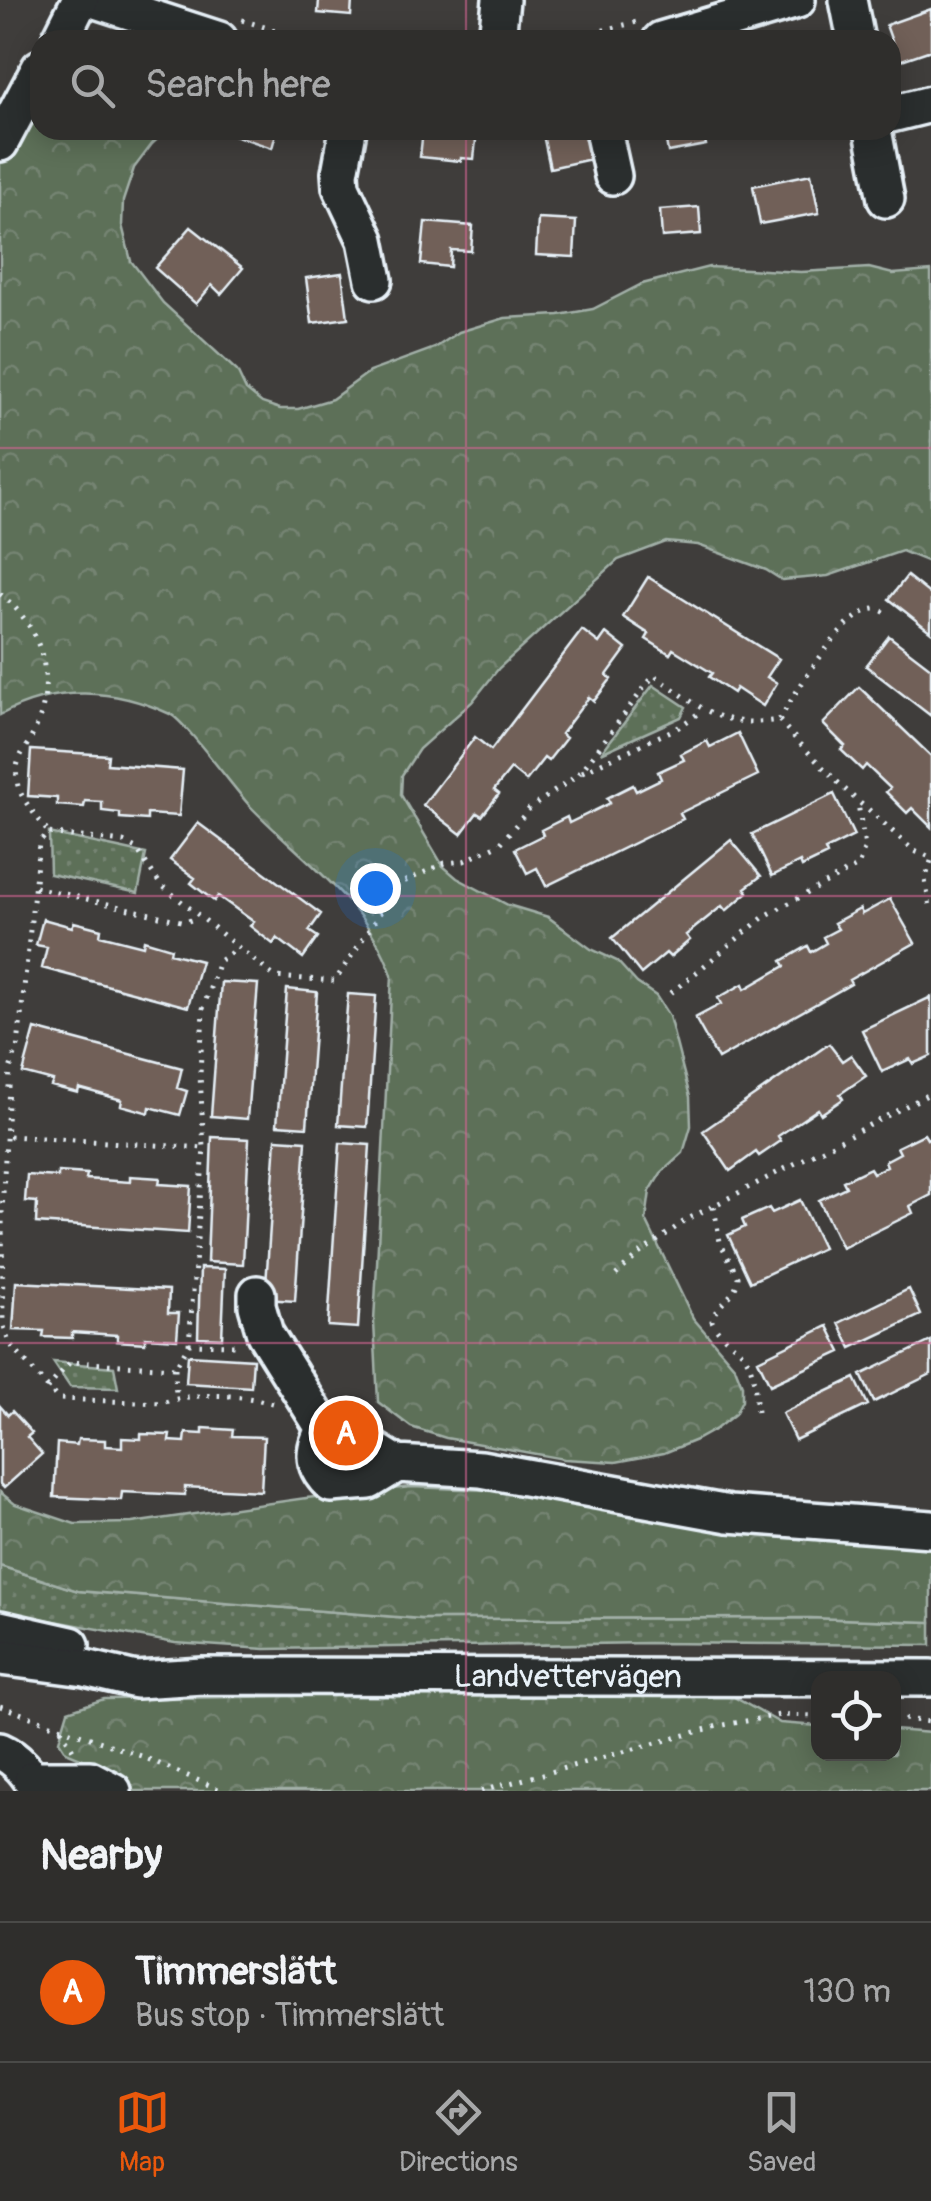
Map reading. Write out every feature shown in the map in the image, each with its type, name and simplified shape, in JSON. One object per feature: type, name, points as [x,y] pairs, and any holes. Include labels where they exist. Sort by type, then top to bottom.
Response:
[{"type":"street","points":[[65,30],[80,0]]},
{"type":"street","points":[[96,0],[189,30]]},
{"type":"street","points":[[498,30],[501,0]]},
{"type":"street","points":[[694,30],[796,0]]},
{"type":"street","points":[[848,0],[854,30]]},
{"type":"street","points":[[0,143],[30,87]]},
{"type":"street","points":[[901,112],[931,104]]},
{"type":"street","points":[[346,140],[340,172],[342,187],[366,240],[374,280]]},
{"type":"street","points":[[605,140],[613,176]]},
{"type":"street","points":[[875,140],[886,200]]},
{"type":"street","points":[[257,1294],[265,1334],[295,1376],[322,1426],[316,1449],[321,1475],[331,1484],[368,1481],[397,1464]]},
{"type":"street","points":[[322,1426],[346,1434],[397,1464],[481,1469],[728,1514],[931,1529]]},
{"type":"street","name":"Landvettervägen","points":[[0,1630],[138,1655],[203,1676]]},
{"type":"street","name":"Landvettervägen","points":[[0,1656],[136,1680],[203,1676],[931,1678]]},
{"type":"street","points":[[0,1750],[35,1785],[90,1779],[114,1791]]},
{"type":"path","points":[[0,594],[28,622],[42,651],[42,710],[18,757],[16,784],[48,833]]},
{"type":"path","points":[[579,774],[654,675],[703,710],[729,722],[779,720],[844,630],[861,614],[875,609],[891,614]]},
{"type":"path","points":[[48,833],[123,842],[136,848],[160,884],[275,976],[335,981],[398,884],[500,844],[530,809],[579,774],[678,727],[703,710]]},
{"type":"path","points":[[671,992],[765,916],[858,866],[865,846],[858,804],[779,720]]},
{"type":"path","points":[[858,804],[914,851],[931,859],[926,880],[931,912]]},
{"type":"path","points":[[48,833],[39,843],[18,1046],[10,1070],[2,1211],[3,1323],[10,1342],[58,1399],[162,1403],[176,1398],[245,1396],[322,1426]]},
{"type":"path","points":[[35,886],[185,922],[199,918]]},
{"type":"path","points":[[176,1398],[175,1368],[188,1344],[204,1148],[200,1075],[203,1009],[218,961],[238,948]]},
{"type":"path","points":[[616,1275],[686,1220],[931,1093]]},
{"type":"path","points":[[9,1136],[204,1148]]},
{"type":"path","points":[[714,1207],[720,1242],[738,1277],[733,1294],[712,1314],[712,1321],[732,1346],[744,1353],[758,1412]]},
{"type":"path","points":[[188,1344],[247,1346],[265,1334]]},
{"type":"path","points":[[47,1389],[70,1362],[175,1368]]},
{"type":"path","points":[[0,1706],[141,1756],[223,1791]]},
{"type":"path","points":[[481,1791],[718,1726],[780,1715],[811,1716]]},
{"type":"path","points":[[901,1719],[931,1722]]},
{"type":"green space","points":[[30,101],[30,140],[156,140],[134,168],[123,201],[122,225],[131,261],[163,303],[237,371],[246,390],[262,403],[280,409],[298,409],[332,399],[369,372],[435,348],[459,332],[505,318],[593,309],[642,284],[709,267],[801,272],[869,268],[893,274],[931,271],[931,563],[902,551],[828,576],[782,580],[766,570],[698,545],[666,542],[618,560],[499,668],[472,702],[419,749],[402,775],[401,795],[443,866],[457,878],[508,905],[548,917],[591,949],[617,961],[637,983],[656,996],[669,1016],[690,1097],[691,1126],[683,1153],[661,1173],[650,1191],[646,1220],[693,1318],[735,1367],[742,1385],[742,1400],[735,1414],[696,1440],[664,1453],[616,1462],[564,1459],[446,1438],[411,1427],[378,1402],[374,1322],[392,975],[381,948],[350,903],[250,806],[170,714],[128,699],[85,694],[42,699],[0,715],[0,163],[7,141]]},
{"type":"green space","points":[[653,685],[686,707],[681,717],[601,753]]},
{"type":"green space","points":[[49,833],[146,854],[138,893],[50,874]]},
{"type":"green space","points":[[53,1362],[114,1367],[118,1388],[70,1387]]},
{"type":"green space","points":[[411,1487],[512,1491],[756,1528],[931,1547],[931,1622],[810,1618],[421,1619],[78,1591],[0,1566],[0,1492],[15,1504],[75,1524],[132,1523]]},
{"type":"green space","points":[[0,1566],[79,1591],[421,1619],[810,1618],[931,1622],[931,1645],[649,1643],[265,1649],[175,1643],[0,1611]]},
{"type":"green space","points":[[554,1692],[732,1696],[780,1723],[811,1725],[811,1761],[901,1761],[901,1731],[931,1733],[931,1791],[95,1791],[90,1762],[66,1752],[59,1741],[68,1711],[104,1699]]},
{"type":"building","points":[[319,0],[352,0],[351,16],[318,13]]},
{"type":"building","points":[[931,9],[931,50],[901,60],[901,30],[888,30],[886,25]]},
{"type":"building","points":[[248,140],[274,140],[272,148]]},
{"type":"building","points":[[422,140],[476,140],[474,159],[420,157]]},
{"type":"building","points":[[544,140],[587,140],[591,159],[550,168]]},
{"type":"building","points":[[666,140],[705,140],[706,145],[668,152]]},
{"type":"building","points":[[811,174],[819,213],[760,224],[753,186]]},
{"type":"building","points":[[699,207],[701,234],[662,237],[660,210]]},
{"type":"building","points":[[538,219],[576,221],[574,257],[536,255]]},
{"type":"building","points":[[425,222],[473,226],[471,251],[451,250],[450,267],[421,264]]},
{"type":"building","points":[[191,227],[243,268],[221,294],[212,285],[196,304],[155,268]]},
{"type":"building","points":[[342,273],[348,318],[312,323],[306,278]]},
{"type":"building","points":[[907,576],[931,595],[931,632],[889,599]]},
{"type":"building","points":[[648,577],[779,659],[767,677],[777,683],[763,706],[736,688],[733,693],[709,677],[712,673],[673,649],[670,654],[646,639],[649,634],[623,617]]},
{"type":"building","points":[[582,630],[599,643],[606,633],[626,649],[607,675],[611,679],[594,701],[589,697],[561,734],[566,738],[548,761],[544,758],[526,781],[511,769],[494,790],[499,794],[461,834],[423,805],[475,737],[491,750]]},
{"type":"building","points":[[889,636],[931,668],[931,716],[866,666]]},
{"type":"building","points":[[859,687],[931,756],[931,827],[912,808],[907,813],[886,792],[890,788],[866,765],[862,770],[841,750],[845,746],[823,724]]},
{"type":"building","points":[[738,733],[758,775],[680,813],[683,819],[546,886],[537,868],[527,873],[515,849],[543,835],[541,830],[567,817],[569,823],[610,803],[607,798],[633,785],[636,791],[661,779],[658,772],[684,760],[681,754],[707,741],[710,747]]},
{"type":"building","points":[[31,750],[108,755],[107,764],[183,770],[179,816],[147,814],[147,820],[120,818],[120,813],[102,811],[102,802],[85,801],[84,807],[57,805],[57,798],[28,796]]},
{"type":"building","points":[[834,794],[854,836],[825,850],[827,855],[802,867],[800,862],[772,876],[752,834]]},
{"type":"building","points":[[198,823],[321,914],[309,931],[318,937],[303,958],[277,938],[273,944],[250,926],[254,922],[218,896],[214,901],[191,883],[195,878],[170,860]]},
{"type":"building","points":[[731,840],[761,876],[726,911],[722,906],[686,935],[690,940],[670,957],[666,953],[641,974],[612,938]]},
{"type":"building","points":[[890,899],[915,943],[718,1059],[695,1018],[721,1004],[718,998],[743,984],[745,989],[785,966],[782,961],[808,946],[811,952],[826,943],[823,937],[838,929],[834,923]]},
{"type":"building","points":[[43,919],[101,929],[100,935],[143,946],[144,940],[171,948],[170,953],[201,961],[188,1007],[42,968],[47,947],[36,945]]},
{"type":"building","points":[[221,982],[258,984],[247,1119],[211,1116]]},
{"type":"building","points":[[287,989],[317,992],[307,1127],[277,1125]]},
{"type":"building","points":[[348,994],[376,996],[367,1127],[338,1125]]},
{"type":"building","points":[[931,997],[931,1056],[913,1064],[910,1059],[882,1072],[862,1030]]},
{"type":"building","points":[[35,1029],[182,1068],[177,1088],[187,1091],[180,1115],[150,1107],[149,1113],[121,1105],[122,1100],[79,1088],[78,1093],[51,1086],[53,1081],[23,1073]]},
{"type":"building","points":[[829,1044],[842,1061],[851,1055],[866,1076],[840,1094],[843,1099],[821,1114],[818,1109],[778,1136],[781,1141],[759,1156],[756,1152],[730,1171],[703,1131]]},
{"type":"building","points":[[924,1134],[927,1139],[931,1137],[931,1195],[910,1206],[913,1213],[842,1248],[819,1200],[846,1187],[843,1181],[870,1168],[873,1173],[887,1166],[885,1161],[900,1153],[897,1147]]},
{"type":"building","points":[[212,1137],[249,1139],[243,1264],[207,1262]]},
{"type":"building","points":[[276,1139],[306,1141],[295,1301],[265,1299]]},
{"type":"building","points":[[340,1143],[370,1145],[358,1328],[328,1326]]},
{"type":"building","points":[[58,1172],[87,1174],[86,1179],[130,1182],[130,1176],[160,1178],[159,1184],[191,1186],[188,1233],[36,1223],[37,1202],[25,1201],[27,1175],[58,1177]]},
{"type":"building","points":[[800,1200],[823,1248],[750,1282],[728,1235],[745,1227],[742,1220],[769,1208],[772,1213]]},
{"type":"building","points":[[200,1268],[225,1269],[222,1338],[198,1337]]},
{"type":"building","points":[[16,1282],[169,1290],[168,1313],[179,1313],[177,1339],[145,1337],[145,1343],[117,1341],[117,1335],[72,1332],[72,1338],[43,1337],[44,1331],[13,1330]]},
{"type":"building","points":[[909,1289],[921,1315],[851,1348],[839,1323]]},
{"type":"building","points":[[828,1326],[841,1352],[770,1385],[758,1360]]},
{"type":"building","points":[[931,1341],[931,1374],[874,1402],[861,1375]]},
{"type":"building","points":[[188,1355],[253,1359],[251,1387],[186,1383]]},
{"type":"building","points":[[855,1378],[868,1405],[795,1440],[782,1413]]},
{"type":"building","points":[[0,1406],[8,1415],[12,1411],[32,1433],[27,1437],[42,1454],[4,1488],[0,1484]]},
{"type":"building","points":[[203,1428],[233,1430],[232,1436],[264,1437],[261,1491],[185,1487],[185,1495],[122,1492],[121,1500],[54,1497],[57,1443],[77,1445],[78,1439],[105,1440],[105,1446],[122,1447],[122,1438],[141,1439],[141,1434],[170,1435],[169,1441],[185,1442],[186,1433],[203,1434]]},
{"type":"place","name":"Timmerslätt","points":[[346,1433]]}]
